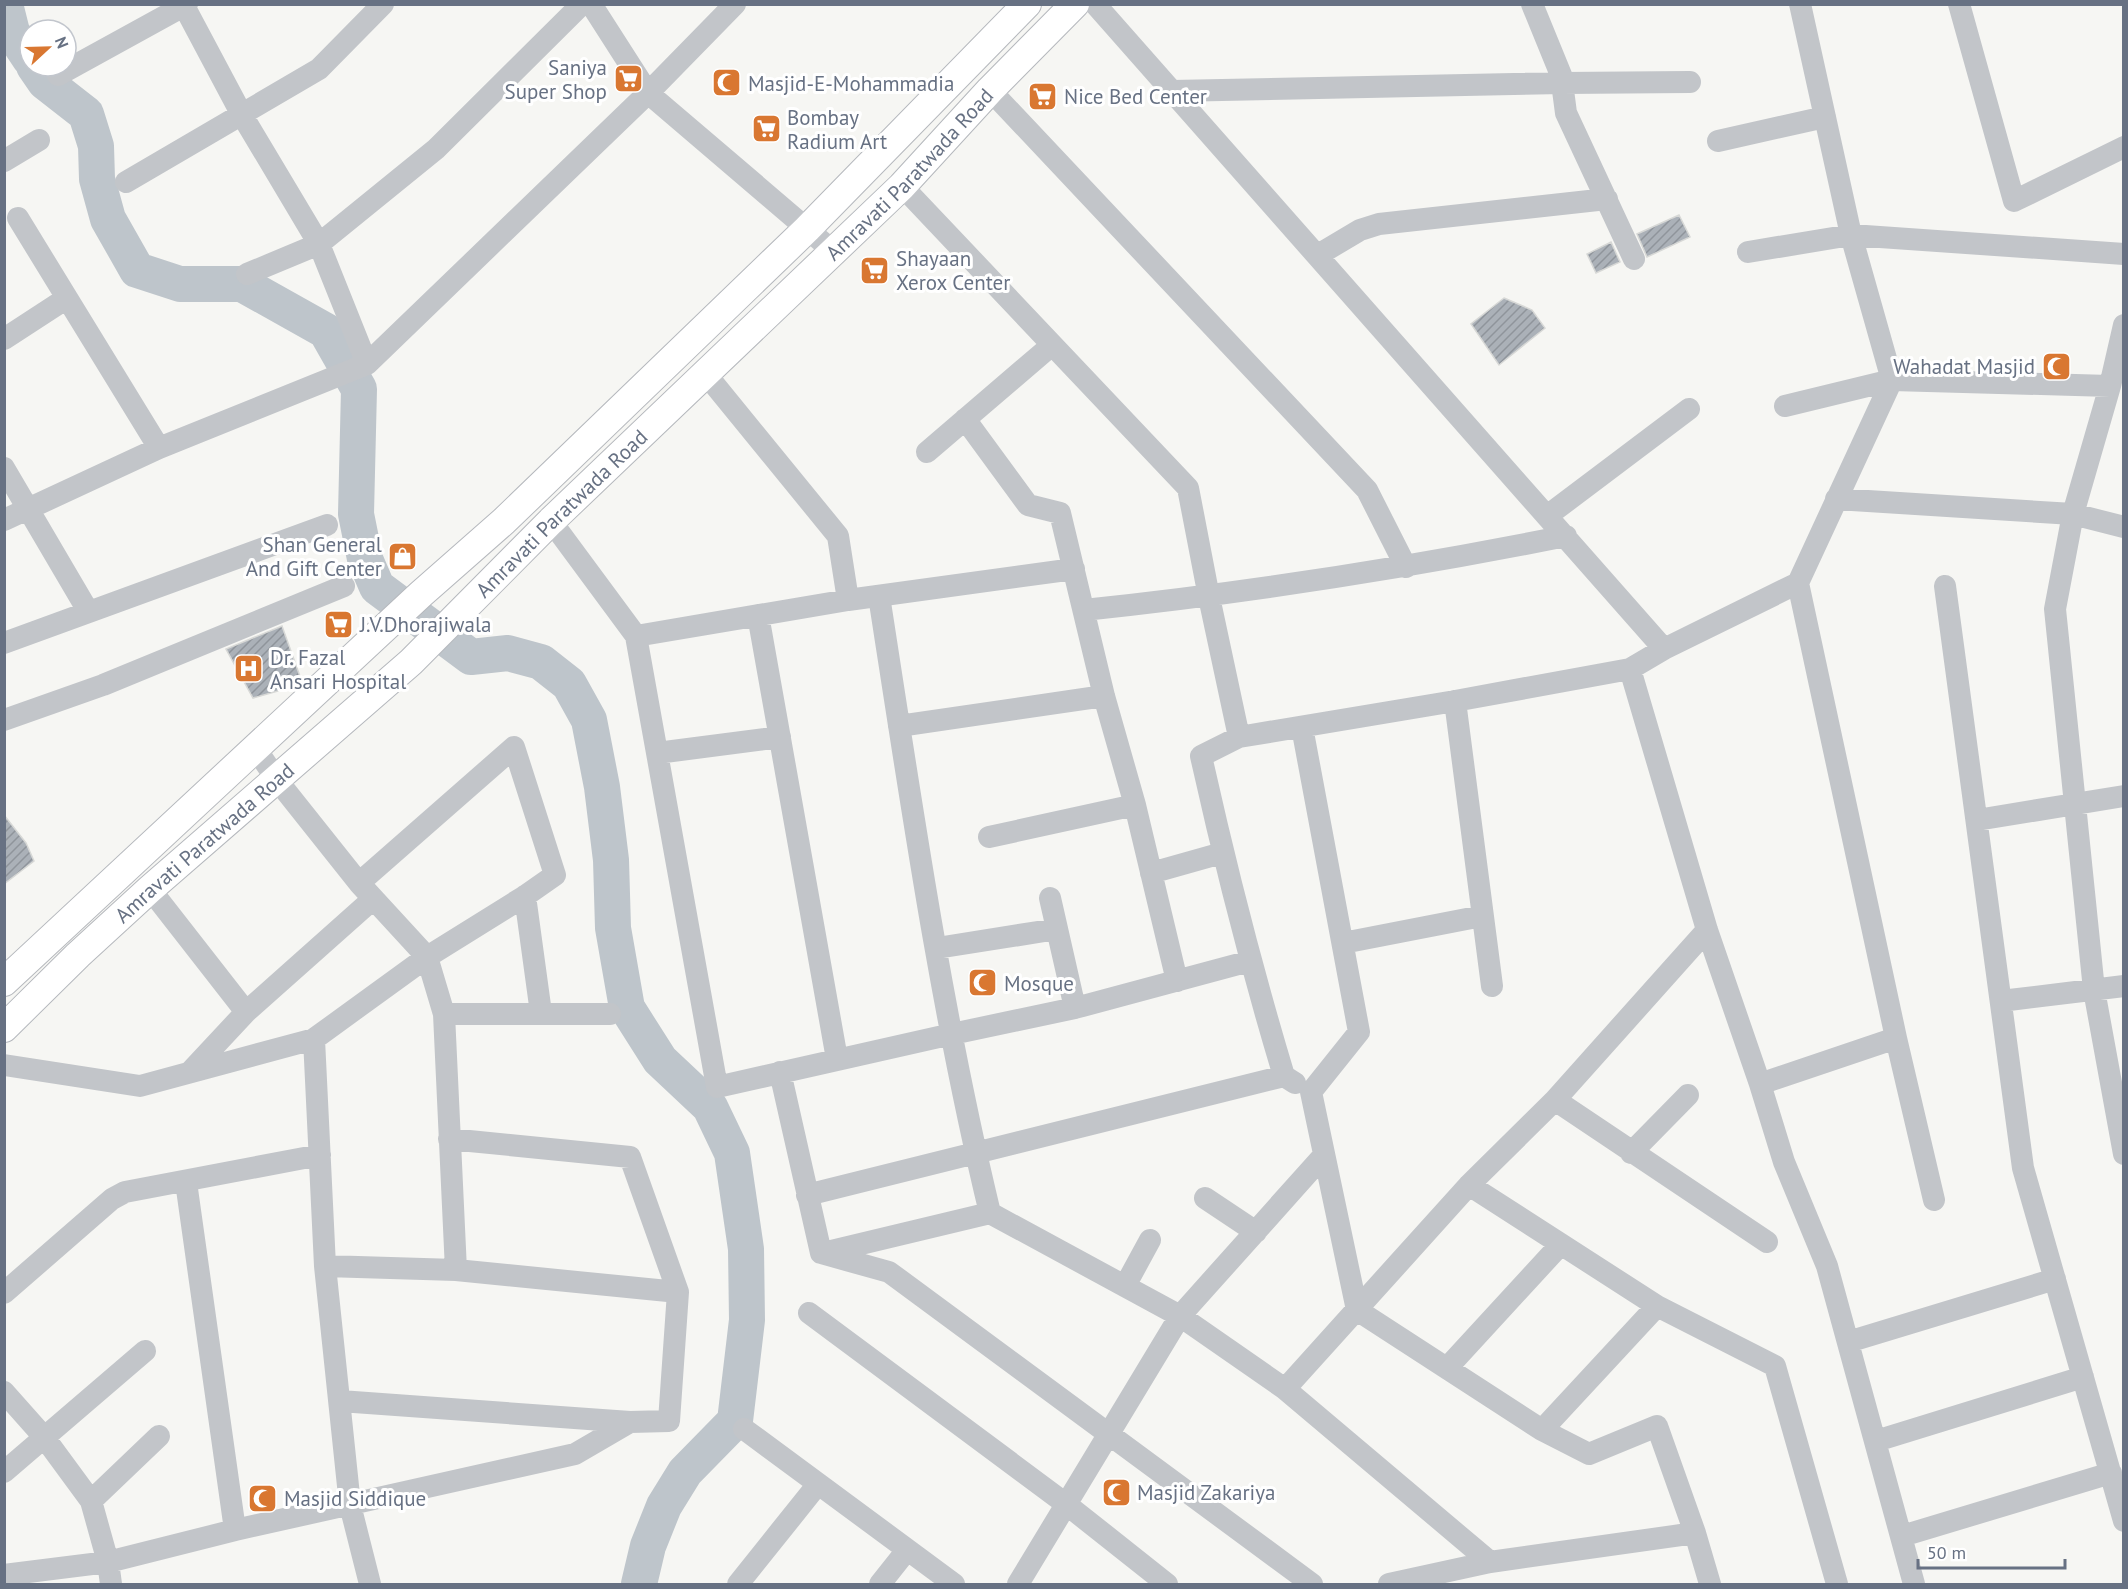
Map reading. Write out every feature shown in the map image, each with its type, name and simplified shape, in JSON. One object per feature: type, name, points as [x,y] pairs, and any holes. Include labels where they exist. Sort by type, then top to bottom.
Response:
[{"type":"main road","name":"Amravati Paratwada Road","points":[[4,982],[421,594],[504,521],[807,229],[1027,4]]},
{"type":"main road","name":"Amravati Paratwada Road","points":[[4,1028],[78,955],[150,890],[411,662],[551,521],[902,186],[990,90],[1075,4]]},
{"type":"street","points":[[126,182],[319,69],[383,4]]},
{"type":"street","points":[[247,274],[319,244],[436,149],[582,4]]},
{"type":"street","points":[[591,4],[648,93],[833,251]]},
{"type":"street","points":[[4,520],[159,448],[361,367],[648,93],[735,4]]},
{"type":"street","points":[[1095,4],[1664,649]]},
{"type":"street","points":[[1532,4],[1562,82],[1566,113],[1634,259]]},
{"type":"street","points":[[1800,4],[1851,235],[1892,380],[1798,583],[1896,1038],[1934,1200]]},
{"type":"street","points":[[1959,4],[2014,201],[2124,147]]},
{"type":"street","points":[[78,64],[185,5],[242,115],[319,244],[361,367]]},
{"type":"street","points":[[1172,91],[1562,82],[1690,82]]},
{"type":"street","points":[[990,90],[1366,490],[1406,567]]},
{"type":"street","points":[[1718,141],[1825,117]]},
{"type":"street","points":[[4,161],[39,140]]},
{"type":"street","points":[[902,186],[1188,488],[1239,737]]},
{"type":"street","points":[[1318,255],[1360,230],[1379,224],[1607,199]]},
{"type":"street","points":[[18,218],[159,448]]},
{"type":"street","points":[[1748,252],[1851,235],[2124,254]]},
{"type":"street","points":[[4,339],[67,298]]},
{"type":"street","points":[[2124,325],[2110,386],[2073,514],[2055,609],[2094,990],[2124,1154]]},
{"type":"street","points":[[927,452],[1052,345]]},
{"type":"street","points":[[705,373],[838,537],[848,600]]},
{"type":"street","points":[[1785,406],[1892,380],[2110,386]]},
{"type":"street","points":[[1547,516],[1689,410]]},
{"type":"street","points":[[965,419],[1028,505],[1060,513],[1104,696],[1135,805],[1177,981]]},
{"type":"street","points":[[4,468],[88,611]]},
{"type":"street","points":[[1836,499],[2073,514],[2124,527]]},
{"type":"street","points":[[551,521],[636,636],[717,1087],[1075,1008],[1250,961]]},
{"type":"street","points":[[4,643],[327,525]]},
{"type":"street","points":[[1084,610],[1209,597],[1406,567],[1566,536]]},
{"type":"street","points":[[636,636],[848,600],[1074,569]]},
{"type":"street","points":[[1710,1584],[1658,1426],[1589,1454],[1542,1430],[1357,1310],[1311,1092],[1284,1076],[1250,961],[1222,853],[1201,756],[1239,737],[1630,669],[1664,649],[1798,583]]},
{"type":"street","points":[[4,720],[103,685],[344,586]]},
{"type":"street","points":[[1945,586],[2023,1167],[2124,1521]]},
{"type":"street","points":[[879,596],[952,1034],[975,1153],[990,1213]]},
{"type":"street","points":[[758,615],[837,1059]]},
{"type":"street","points":[[1630,669],[1707,930],[1784,1162],[1827,1266],[1914,1584]]},
{"type":"street","points":[[899,726],[1104,696]]},
{"type":"street","points":[[1455,701],[1492,986]]},
{"type":"street","points":[[1302,727],[1359,1032],[1311,1092]]},
{"type":"street","points":[[657,753],[780,737]]},
{"type":"street","points":[[4,1065],[140,1086],[314,1039],[427,957],[555,875],[514,747],[366,891],[190,1072]]},
{"type":"street","points":[[256,749],[277,780],[366,891],[427,957],[444,1014],[456,1270]]},
{"type":"street","points":[[1977,820],[2124,796]]},
{"type":"street","points":[[989,837],[1135,805]]},
{"type":"street","points":[[1151,873],[1222,853]]},
{"type":"street","points":[[150,890],[246,1012]]},
{"type":"street","points":[[525,896],[541,1013]]},
{"type":"street","points":[[1050,898],[1075,1008]]},
{"type":"street","points":[[1343,943],[1482,916]]},
{"type":"street","points":[[937,948],[1057,928]]},
{"type":"street","points":[[1285,1389],[1470,1185],[1555,1100],[1707,930]]},
{"type":"street","points":[[2001,1001],[2124,986]]},
{"type":"street","points":[[444,1014],[610,1014]]},
{"type":"street","points":[[1760,1084],[1896,1038]]},
{"type":"street","points":[[314,1039],[325,1266],[350,1505],[369,1584]]},
{"type":"street","points":[[780,1072],[821,1253]]},
{"type":"street","points":[[807,1195],[1284,1076]]},
{"type":"street","points":[[1631,1153],[1688,1095]]},
{"type":"street","points":[[1555,1100],[1767,1242]]},
{"type":"street","points":[[340,1401],[630,1422],[669,1421],[678,1292],[630,1157],[449,1139]]},
{"type":"street","points":[[4,1293],[112,1199],[125,1192],[320,1155]]},
{"type":"street","points":[[1018,1584],[1180,1316],[1324,1155]]},
{"type":"street","points":[[186,1182],[235,1530]]},
{"type":"street","points":[[1470,1185],[1658,1306],[1775,1366],[1837,1584]]},
{"type":"street","points":[[1205,1198],[1256,1232]]},
{"type":"street","points":[[821,1253],[990,1213],[1180,1316],[1285,1389],[1490,1562]]},
{"type":"street","points":[[1125,1286],[1150,1240]]},
{"type":"street","points":[[1447,1368],[1561,1244]]},
{"type":"street","points":[[821,1253],[889,1272],[1312,1584]]},
{"type":"street","points":[[325,1266],[456,1270],[678,1292]]},
{"type":"street","points":[[1848,1342],[2055,1279]]},
{"type":"street","points":[[1542,1430],[1658,1306]]},
{"type":"street","points":[[809,1313],[1066,1504],[1167,1584]]},
{"type":"street","points":[[4,1472],[145,1351]]},
{"type":"street","points":[[1876,1441],[2083,1377]]},
{"type":"street","points":[[4,1392],[44,1437],[91,1501],[108,1562],[111,1584]]},
{"type":"street","points":[[4,1575],[108,1562],[235,1530],[575,1454],[630,1422]]},
{"type":"street","points":[[744,1429],[954,1584]]},
{"type":"street","points":[[91,1501],[159,1436]]},
{"type":"street","points":[[1902,1536],[2111,1473]]},
{"type":"street","points":[[738,1584],[818,1484]]},
{"type":"street","points":[[1389,1584],[1490,1562],[1695,1533]]},
{"type":"street","points":[[880,1584],[907,1550]]},
{"type":"building","points":[[1679,215],[1690,237],[1647,257],[1637,234]]},
{"type":"building","points":[[1611,242],[1620,262],[1596,273],[1587,254]]},
{"type":"building","points":[[1504,298],[1532,310],[1545,328],[1499,365],[1471,324]]},
{"type":"building","points":[[282,626],[302,682],[299,685],[253,698],[226,649]]},
{"type":"building","points":[[4,815],[26,843],[34,861],[4,884]]},
{"type":"waterway","points":[[5,4],[12,32],[18,41]]},
{"type":"waterway","points":[[42,78],[86,114],[96,146],[97,179],[108,219],[137,270],[180,284],[242,284],[326,331],[359,389],[356,514],[365,559],[377,587],[471,657],[508,653],[541,662],[569,684],[589,720],[602,787],[611,860],[613,928],[627,1008],[660,1060],[710,1107],[732,1153],[746,1249],[747,1320],[735,1421],[685,1472],[664,1506],[648,1546],[639,1584]]},
{"type":"place","name":"Saniya Super Shop","points":[[628,79]]},
{"type":"place","name":"Masjid-E-Mohammadia","points":[[727,83]]},
{"type":"place","name":"Nice Bed Center","points":[[1043,96]]},
{"type":"place","name":"Bombay Radium Art","points":[[766,129]]},
{"type":"place","name":"Shayaan Xerox Center","points":[[875,270]]},
{"type":"place","name":"Wahadat Masjid","points":[[2056,366]]},
{"type":"place","name":"Shan General And Gift Center","points":[[403,556]]},
{"type":"place","name":"J.V.Dhorajiwala","points":[[339,624]]},
{"type":"place","name":"Dr. Fazal Ansari Hospital","points":[[249,669]]},
{"type":"place","name":"Mosque","points":[[983,983]]},
{"type":"place","name":"Masjid Zakariya","points":[[1116,1492]]},
{"type":"place","name":"Masjid Siddique","points":[[263,1498]]}]
